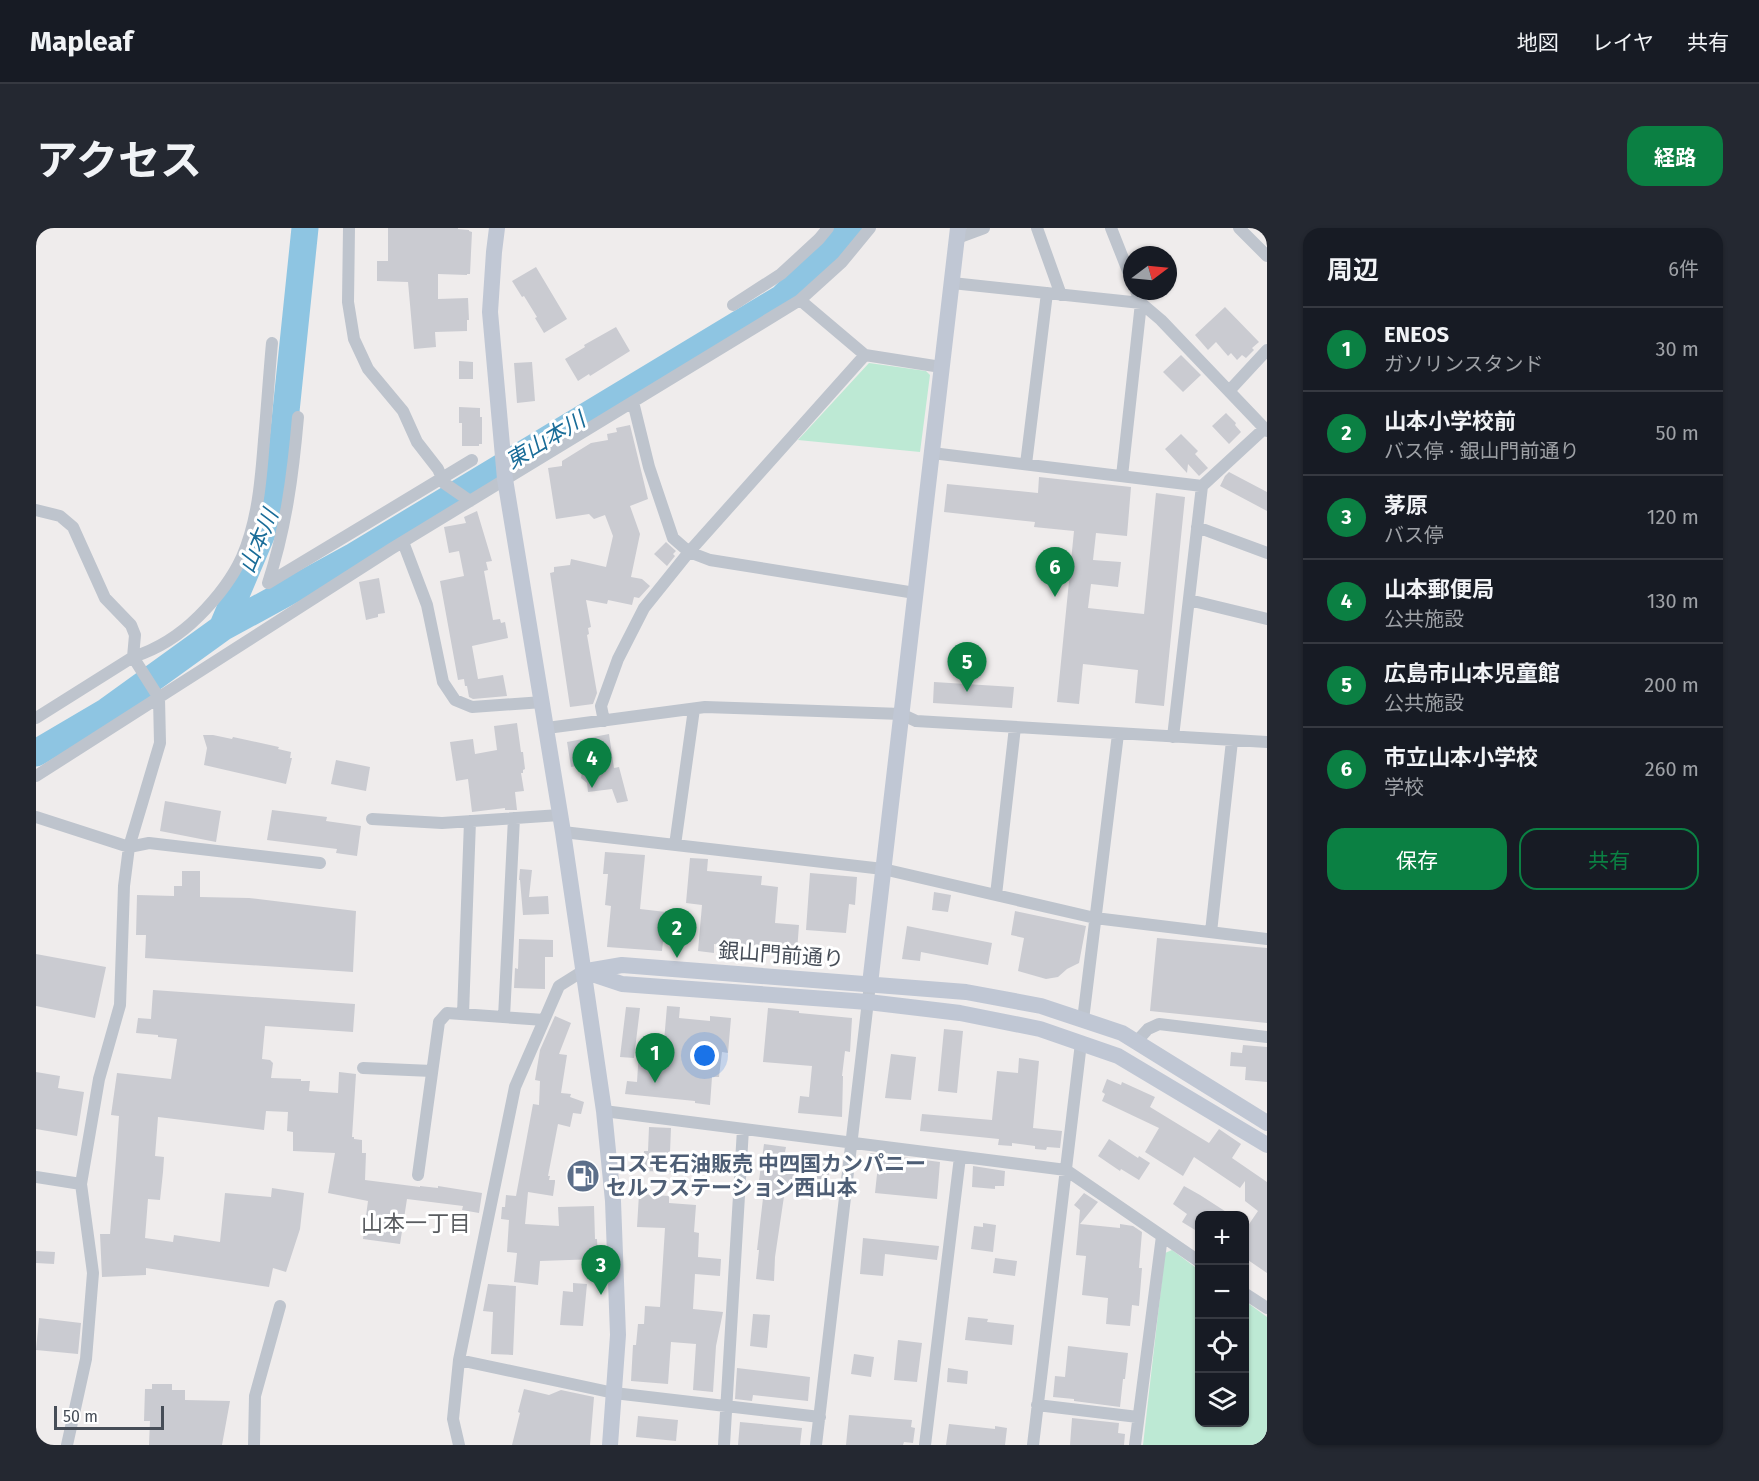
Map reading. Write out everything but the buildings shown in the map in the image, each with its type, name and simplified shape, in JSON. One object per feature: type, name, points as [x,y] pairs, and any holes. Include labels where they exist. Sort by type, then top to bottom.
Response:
[{"type":"street","points":[[349,228],[348,302],[354,339],[368,369],[403,411],[417,442],[438,469],[443,481],[470,501]]},
{"type":"street","points":[[497,228],[490,312],[505,476],[563,832],[603,1111],[613,1201],[618,1335],[610,1445]]},
{"type":"street","points":[[733,305],[781,274],[828,228]]},
{"type":"street","points":[[36,776],[470,501],[505,476],[633,402],[800,300],[842,262],[870,228]]},
{"type":"street","points":[[816,1445],[958,233],[984,228]]},
{"type":"street","points":[[1037,228],[1061,295]]},
{"type":"street","points":[[1111,228],[1123,258]]},
{"type":"street","points":[[1239,228],[1267,256]]},
{"type":"street","points":[[952,283],[1141,303]]},
{"type":"street","points":[[1026,464],[1047,293]]},
{"type":"street","points":[[800,300],[865,355],[941,367]]},
{"type":"street","points":[[1140,300],[1266,429],[1202,486],[1173,738]]},
{"type":"street","points":[[1122,476],[1141,303]]},
{"type":"street","points":[[36,718],[133,657],[150,652],[173,638],[215,600],[242,558],[256,512],[262,468],[272,343]]},
{"type":"street","points":[[1229,391],[1267,350]]},
{"type":"street","points":[[604,721],[602,706],[618,659],[644,608],[689,552],[865,355]]},
{"type":"street","points":[[633,402],[649,466],[673,538],[689,552],[710,560],[915,593]]},
{"type":"street","points":[[298,417],[292,479],[279,549],[268,583],[443,481],[472,460]]},
{"type":"street","points":[[932,453],[1202,486]]},
{"type":"street","points":[[36,510],[60,516],[73,527],[105,598],[131,625],[135,635],[133,657],[159,698],[160,743],[129,847],[124,886],[120,1005],[99,1079],[81,1184],[93,1273],[86,1359],[72,1413],[67,1445]]},
{"type":"street","points":[[1197,527],[1267,553]]},
{"type":"street","points":[[404,542],[427,605],[443,682],[454,700],[472,707],[543,702]]},
{"type":"street","points":[[1189,600],[1267,619]]},
{"type":"street","points":[[547,728],[705,707],[901,714],[916,721],[1267,742]]},
{"type":"street","points":[[675,845],[694,709]]},
{"type":"street","points":[[996,895],[1015,727]]},
{"type":"street","points":[[1083,1020],[1118,734]]},
{"type":"street","points":[[1211,932],[1232,741]]},
{"type":"street","points":[[372,819],[442,823],[560,815]]},
{"type":"street","points":[[36,817],[129,847],[149,843],[320,863]]},
{"type":"street","points":[[504,1017],[514,818]]},
{"type":"street","points":[[463,1014],[470,821]]},
{"type":"street","points":[[563,832],[883,869],[1095,918],[1267,939]]},
{"type":"street","name":"銀山門前通り","points":[[583,971],[622,965],[966,992],[1041,1006],[1122,1033],[1267,1123]]},
{"type":"street","points":[[459,1445],[453,1419],[459,1360],[515,1087],[559,986],[583,971]]},
{"type":"street","name":"銀山門前通り","points":[[583,971],[622,984],[868,1002],[960,1012],[1040,1029],[1118,1056],[1267,1145]]},
{"type":"street","points":[[418,1175],[438,1022],[447,1013],[544,1020]]},
{"type":"street","points":[[1136,1042],[1148,1029],[1159,1024],[1267,1037]]},
{"type":"street","points":[[1033,1445],[1081,1043]]},
{"type":"street","points":[[363,1068],[432,1071]]},
{"type":"street","points":[[603,1111],[1066,1170],[1195,1259]]},
{"type":"street","points":[[724,1445],[743,1129]]},
{"type":"street","points":[[925,1445],[960,1157]]},
{"type":"street","points":[[36,1177],[81,1184]]},
{"type":"street","points":[[1135,1445],[1162,1236]]},
{"type":"street","points":[[1249,1296],[1267,1308]]},
{"type":"street","points":[[254,1445],[255,1396],[280,1306]]},
{"type":"street","points":[[459,1360],[614,1393],[820,1417]]},
{"type":"street","points":[[1037,1405],[1138,1418]]},
{"type":"green space","points":[[869,363],[926,371],[930,375],[920,452],[798,440]]},
{"type":"green space","points":[[1172,1250],[1195,1267],[1195,1427],[1249,1427],[1249,1304],[1267,1317],[1267,1445],[1143,1445],[1165,1253]]},
{"type":"waterway","name":"山本川","points":[[222,628],[277,498],[305,228]]},
{"type":"waterway","name":"東山本川","points":[[36,753],[107,711],[222,628],[354,556],[782,298],[850,228]]},
{"type":"place","name":"市立山本小学校","points":[[1055,597]]},
{"type":"place","name":"広島市山本児童館","points":[[967,692]]},
{"type":"place","name":"山本郵便局","points":[[592,788]]},
{"type":"place","name":"山本小学校前","points":[[677,958]]},
{"type":"place","name":"ENEOS","points":[[655,1083]]},
{"type":"place","name":"コスモ石油販売 中四国カンパニー セルフステーション西山本","points":[[583,1176]]},
{"type":"place","name":"茅原","points":[[601,1295]]},
{"type":"district","name":"山本一丁目","points":[[416,1223]]}]
